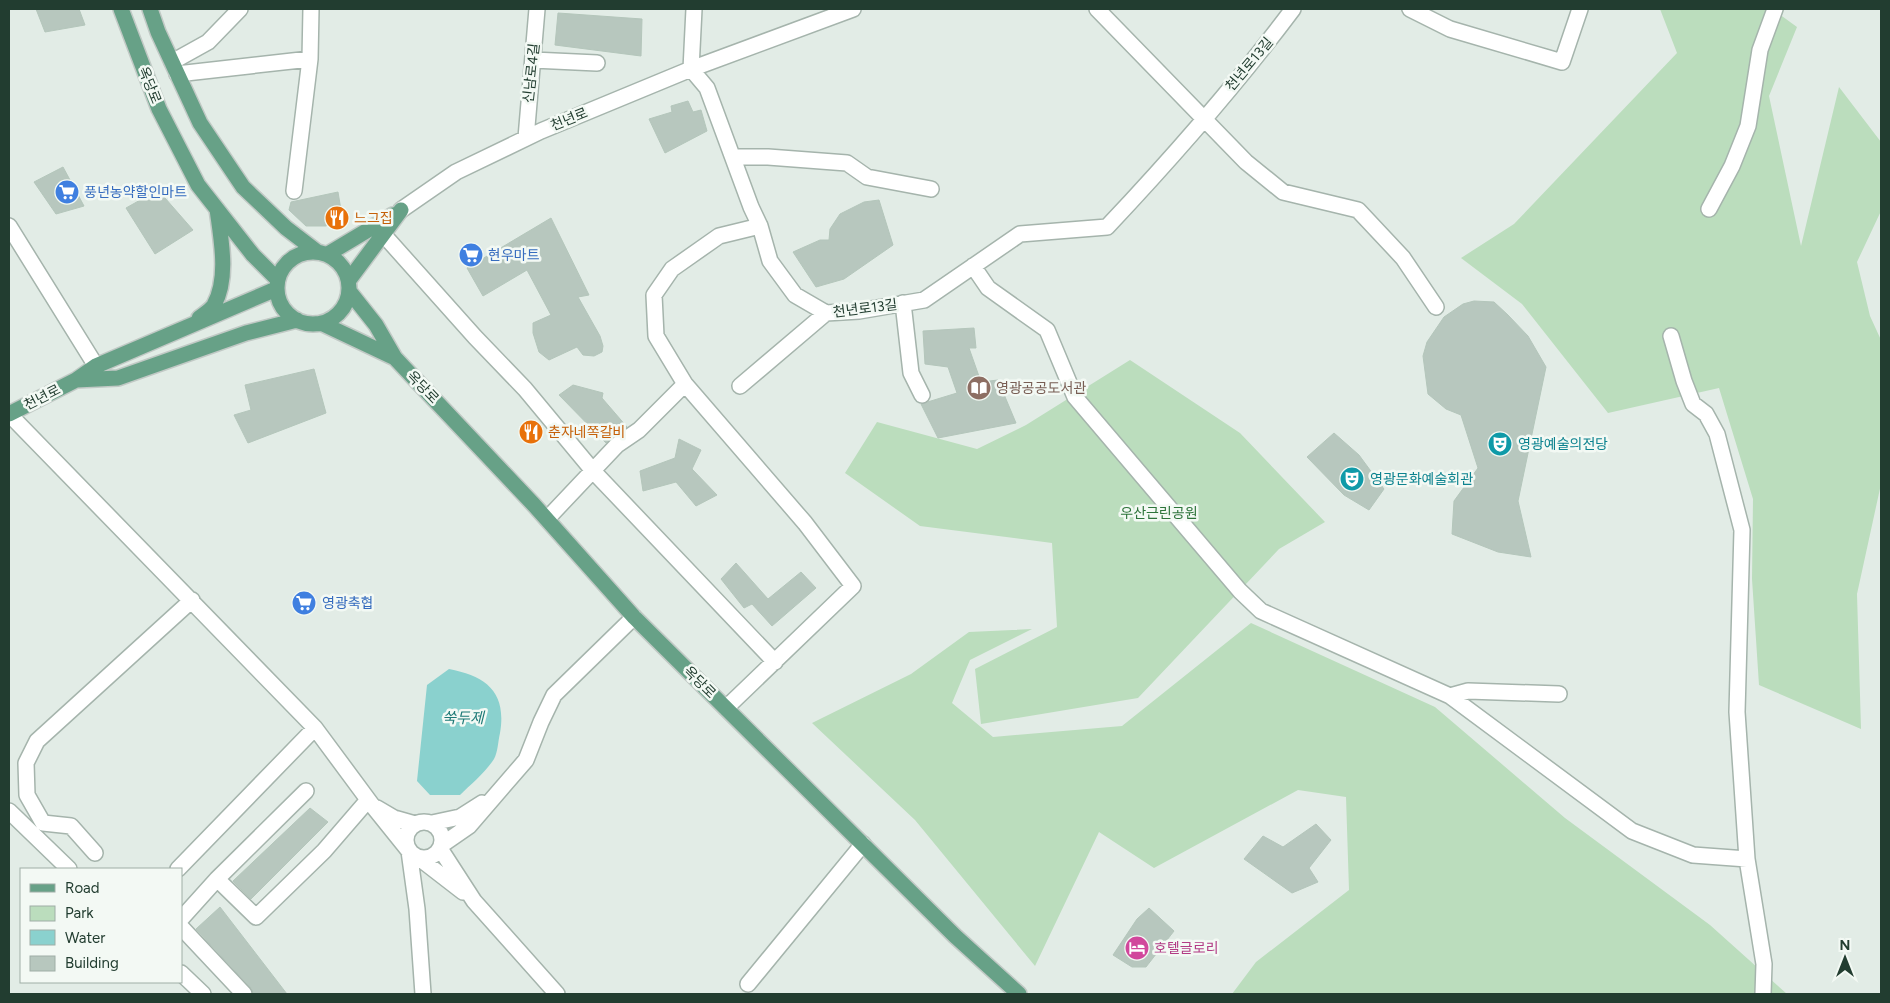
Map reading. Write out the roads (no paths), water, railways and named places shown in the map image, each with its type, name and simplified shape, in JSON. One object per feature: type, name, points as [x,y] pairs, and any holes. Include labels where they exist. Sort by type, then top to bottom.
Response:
[{"type":"main road","name":"옥당로","points":[[121,9],[126,27],[159,109],[198,185],[277,284]]},
{"type":"main road","name":"옥당로","points":[[150,9],[200,123],[243,187],[286,228],[322,253],[337,260],[349,286],[376,324],[395,358],[547,518],[634,617],[955,936],[1019,994]]},
{"type":"main road","points":[[188,326],[213,306],[220,286],[222,252],[218,209]]},
{"type":"main road","points":[[401,210],[349,286],[346,302],[340,312],[321,323],[309,324],[297,320],[282,308],[277,284],[288,261],[296,255],[322,253],[401,210]]},
{"type":"main road","points":[[188,326],[277,284]]},
{"type":"main road","points":[[76,380],[118,378],[246,333],[297,320]]},
{"type":"main road","points":[[321,323],[395,358]]},
{"type":"main road","name":"천년로","points":[[9,414],[76,380],[96,366],[188,326]]},
{"type":"street","name":"옥당로","points":[[175,68],[208,42],[240,9]]},
{"type":"street","points":[[294,192],[310,59],[312,9]]},
{"type":"street","name":"신남로4길","points":[[526,138],[527,107],[538,9]]},
{"type":"street","points":[[694,9],[691,69],[853,9]]},
{"type":"street","points":[[1097,9],[1246,162],[1283,192],[1358,210],[1403,258],[1436,307]]},
{"type":"street","name":"천년로13길","points":[[691,69],[707,88],[760,226],[770,261],[781,278],[795,295],[826,313],[859,311],[924,300],[1020,234],[1108,227],[1190,138],[1203,119],[1263,49],[1293,9]]},
{"type":"street","points":[[1410,9],[1450,29],[1562,62],[1580,9]]},
{"type":"street","points":[[1709,209],[1732,166],[1748,126],[1760,50],[1775,9]]},
{"type":"street","points":[[175,68],[310,59]]},
{"type":"street","points":[[533,60],[597,63]]},
{"type":"street","name":"천년로","points":[[401,210],[456,172],[526,138],[691,69]]},
{"type":"street","points":[[733,157],[768,157],[847,164],[867,177],[931,188]]},
{"type":"street","points":[[9,226],[96,366]]},
{"type":"street","points":[[726,708],[853,586],[805,523],[685,384],[656,336],[654,295],[672,269],[719,236],[760,226]]},
{"type":"street","points":[[383,234],[475,337],[525,389],[594,472],[775,662]]},
{"type":"street","points":[[973,266],[988,288],[1047,330],[1075,397],[1240,591],[1261,611],[1450,696],[1632,831],[1693,855],[1748,858]]},
{"type":"street","points":[[903,303],[911,373],[922,395]]},
{"type":"street","points":[[740,386],[826,313]]},
{"type":"street","points":[[1671,336],[1693,404],[1706,414],[1717,434],[1742,530],[1737,712],[1748,858],[1764,964],[1763,994]]},
{"type":"street","points":[[547,518],[594,472],[617,445],[639,430],[685,384]]},
{"type":"street","points":[[9,414],[315,728],[370,803],[414,855],[474,901],[557,994]]},
{"type":"street","points":[[95,853],[71,826],[43,823],[27,795],[26,764],[37,741],[192,600]]},
{"type":"street","points":[[414,855],[431,857],[468,826],[526,760],[554,696],[634,617]]},
{"type":"street","points":[[1450,696],[1468,691],[1559,694]]},
{"type":"street","points":[[179,868],[315,728]]},
{"type":"street","points":[[182,918],[217,879],[306,790]]},
{"type":"street","points":[[423,994],[414,855],[406,840],[410,828],[420,822],[432,824],[460,817],[496,794]]},
{"type":"street","points":[[370,803],[394,818],[414,824]]},
{"type":"street","points":[[217,879],[256,917],[370,803]]},
{"type":"street","points":[[9,811],[67,868]]},
{"type":"street","points":[[432,824],[441,832],[442,847],[474,901]]},
{"type":"street","points":[[748,984],[863,844]]},
{"type":"street","points":[[182,928],[244,994]]},
{"type":"street","points":[[182,974],[203,994]]},
{"type":"water","name":"쑥두제","points":[[449,669],[474,676],[491,688],[497,697],[500,707],[500,733],[494,759],[482,774],[460,795],[430,795],[417,781],[427,685]]},
{"type":"place","name":"풍년농약할인마트","points":[[67,192]]},
{"type":"place","name":"느그집","points":[[337,218]]},
{"type":"place","name":"현우마트","points":[[471,255]]},
{"type":"place","name":"영광공공도서관","points":[[979,388]]},
{"type":"place","name":"춘자네쪽갈비","points":[[531,432]]},
{"type":"place","name":"영광예술의전당","points":[[1500,444]]},
{"type":"place","name":"영광문화예술회관","points":[[1352,479]]},
{"type":"place","name":"영광축협","points":[[304,603]]},
{"type":"place","name":"호텔글로리","points":[[1137,948]]},
{"type":"park label","name":"우산근린공원","points":[[1159,513]]}]
